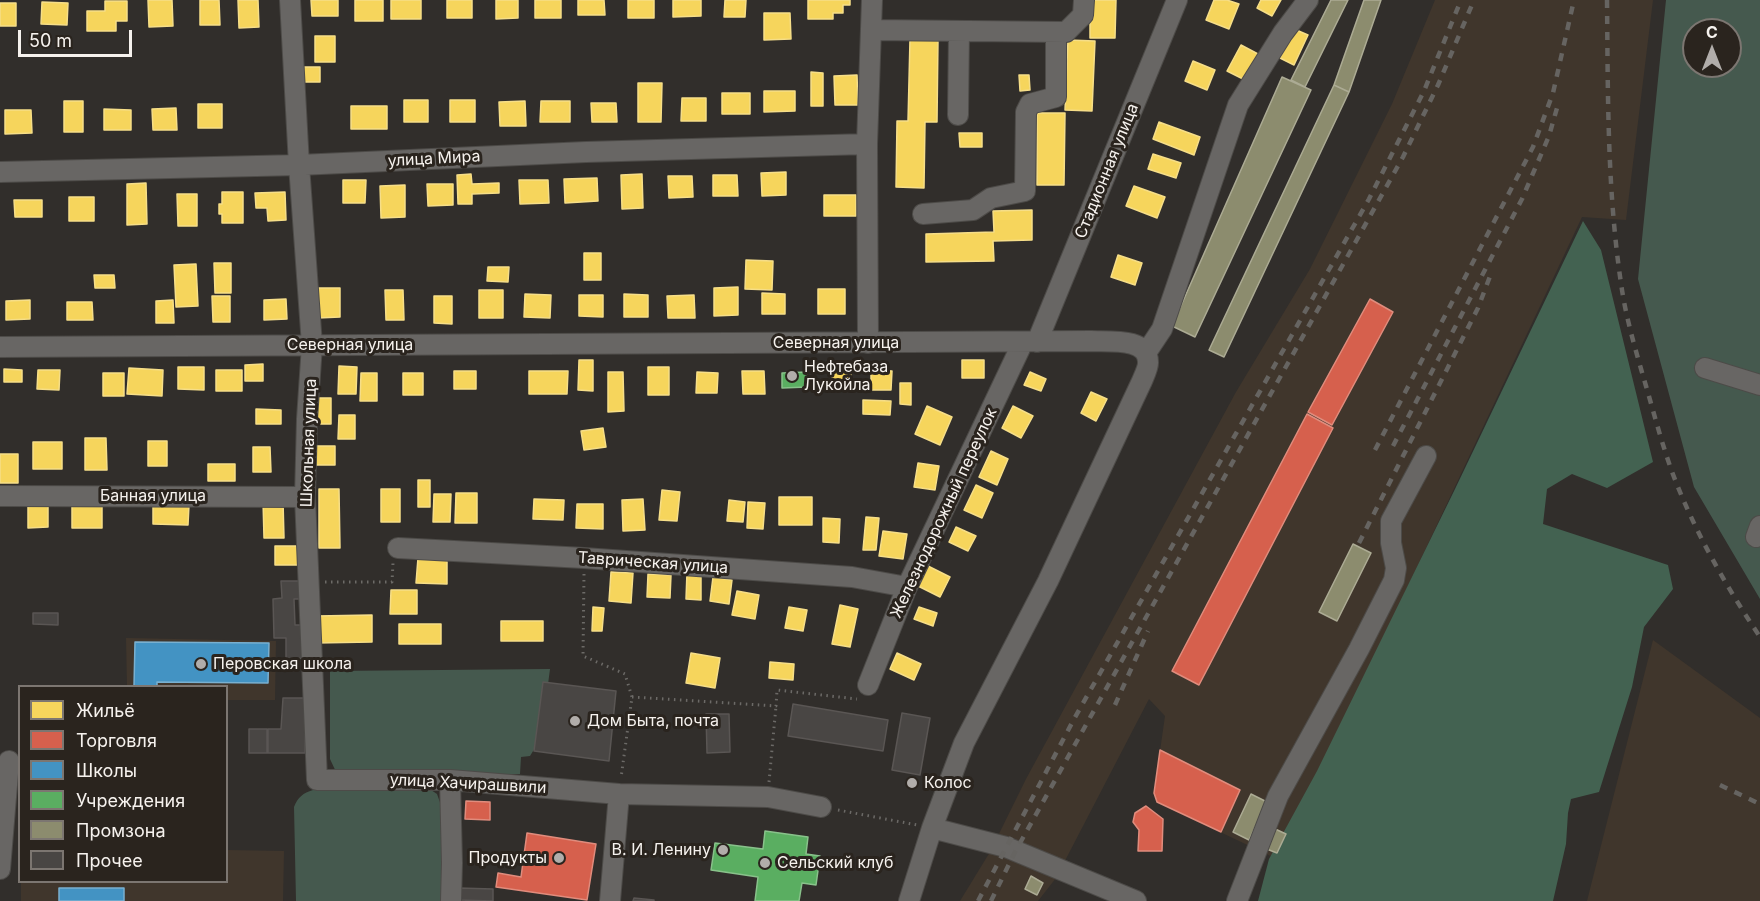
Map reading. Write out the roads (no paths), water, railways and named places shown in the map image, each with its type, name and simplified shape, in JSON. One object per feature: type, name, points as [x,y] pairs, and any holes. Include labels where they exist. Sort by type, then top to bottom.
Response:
[{"type":"street","name":"Школьная улица","points":[[290,0],[312,345],[305,497],[317,780]]},
{"type":"street","points":[[868,343],[867,144],[872,0]]},
{"type":"street","points":[[871,30],[1066,32],[1083,15],[1084,0]]},
{"type":"street","name":"Стадионная улица","points":[[1030,342],[1177,0]]},
{"type":"street","points":[[909,901],[932,828],[964,743],[1048,581],[1142,381],[1148,363],[1146,353],[1162,329],[1238,105],[1283,33],[1308,0]]},
{"type":"street","points":[[958,115],[959,31]]},
{"type":"street","points":[[923,213],[973,210],[992,198],[1025,191],[1026,112],[1030,104],[1056,97],[1056,32]]},
{"type":"street","name":"улица Мира","points":[[0,172],[299,165],[586,152],[867,144]]},
{"type":"street","name":"Северная улица","points":[[0,347],[1091,341],[1131,343],[1140,346],[1146,353]]},
{"type":"street","name":"Железнодорожный переулок","points":[[868,685],[907,587],[1030,342]]},
{"type":"street","points":[[1705,368],[1760,385]]},
{"type":"street","points":[[1237,901],[1278,796],[1359,649],[1394,580],[1396,568],[1391,543],[1391,521],[1426,456]]},
{"type":"street","name":"Банная улица","points":[[0,496],[305,497]]},
{"type":"street","name":"Таврическая улица","points":[[398,548],[584,558],[852,577],[907,587]]},
{"type":"street","points":[[0,869],[9,760]]},
{"type":"street","name":"улица Хачирашвили","points":[[317,780],[450,780],[619,794],[768,797],[821,807]]},
{"type":"street","points":[[450,780],[451,901]]},
{"type":"street","points":[[610,901],[619,794]]},
{"type":"street","points":[[932,828],[1005,847],[1136,901]]},
{"type":"railway","points":[[978,901],[1074,719],[1369,199],[1424,91],[1461,0]]},
{"type":"railway","points":[[991,901],[1015,852],[1403,157],[1438,85],[1474,0]]},
{"type":"railway","points":[[1375,450],[1533,147],[1553,93],[1574,0]]},
{"type":"railway","points":[[1607,0],[1608,109],[1613,217],[1629,326],[1674,477],[1712,559],[1760,637]]},
{"type":"railway","points":[[1393,446],[1522,199],[1549,136],[1559,101]]},
{"type":"railway","points":[[1359,543],[1478,308],[1492,271]]},
{"type":"railway","points":[[1115,705],[1148,631]]},
{"type":"railway","points":[[1720,785],[1760,804]]},
{"type":"place","name":"Нефтебаза Лукойла","points":[[792,376]]},
{"type":"place","name":"Перовская школа","points":[[201,664]]},
{"type":"place","name":"Дом Быта, почта","points":[[575,721]]},
{"type":"place","name":"Колос","points":[[912,783]]},
{"type":"place","name":"В. И. Ленину","points":[[723,850]]},
{"type":"place","name":"Продукты","points":[[559,858]]},
{"type":"place","name":"Сельский клуб","points":[[765,863]]}]
